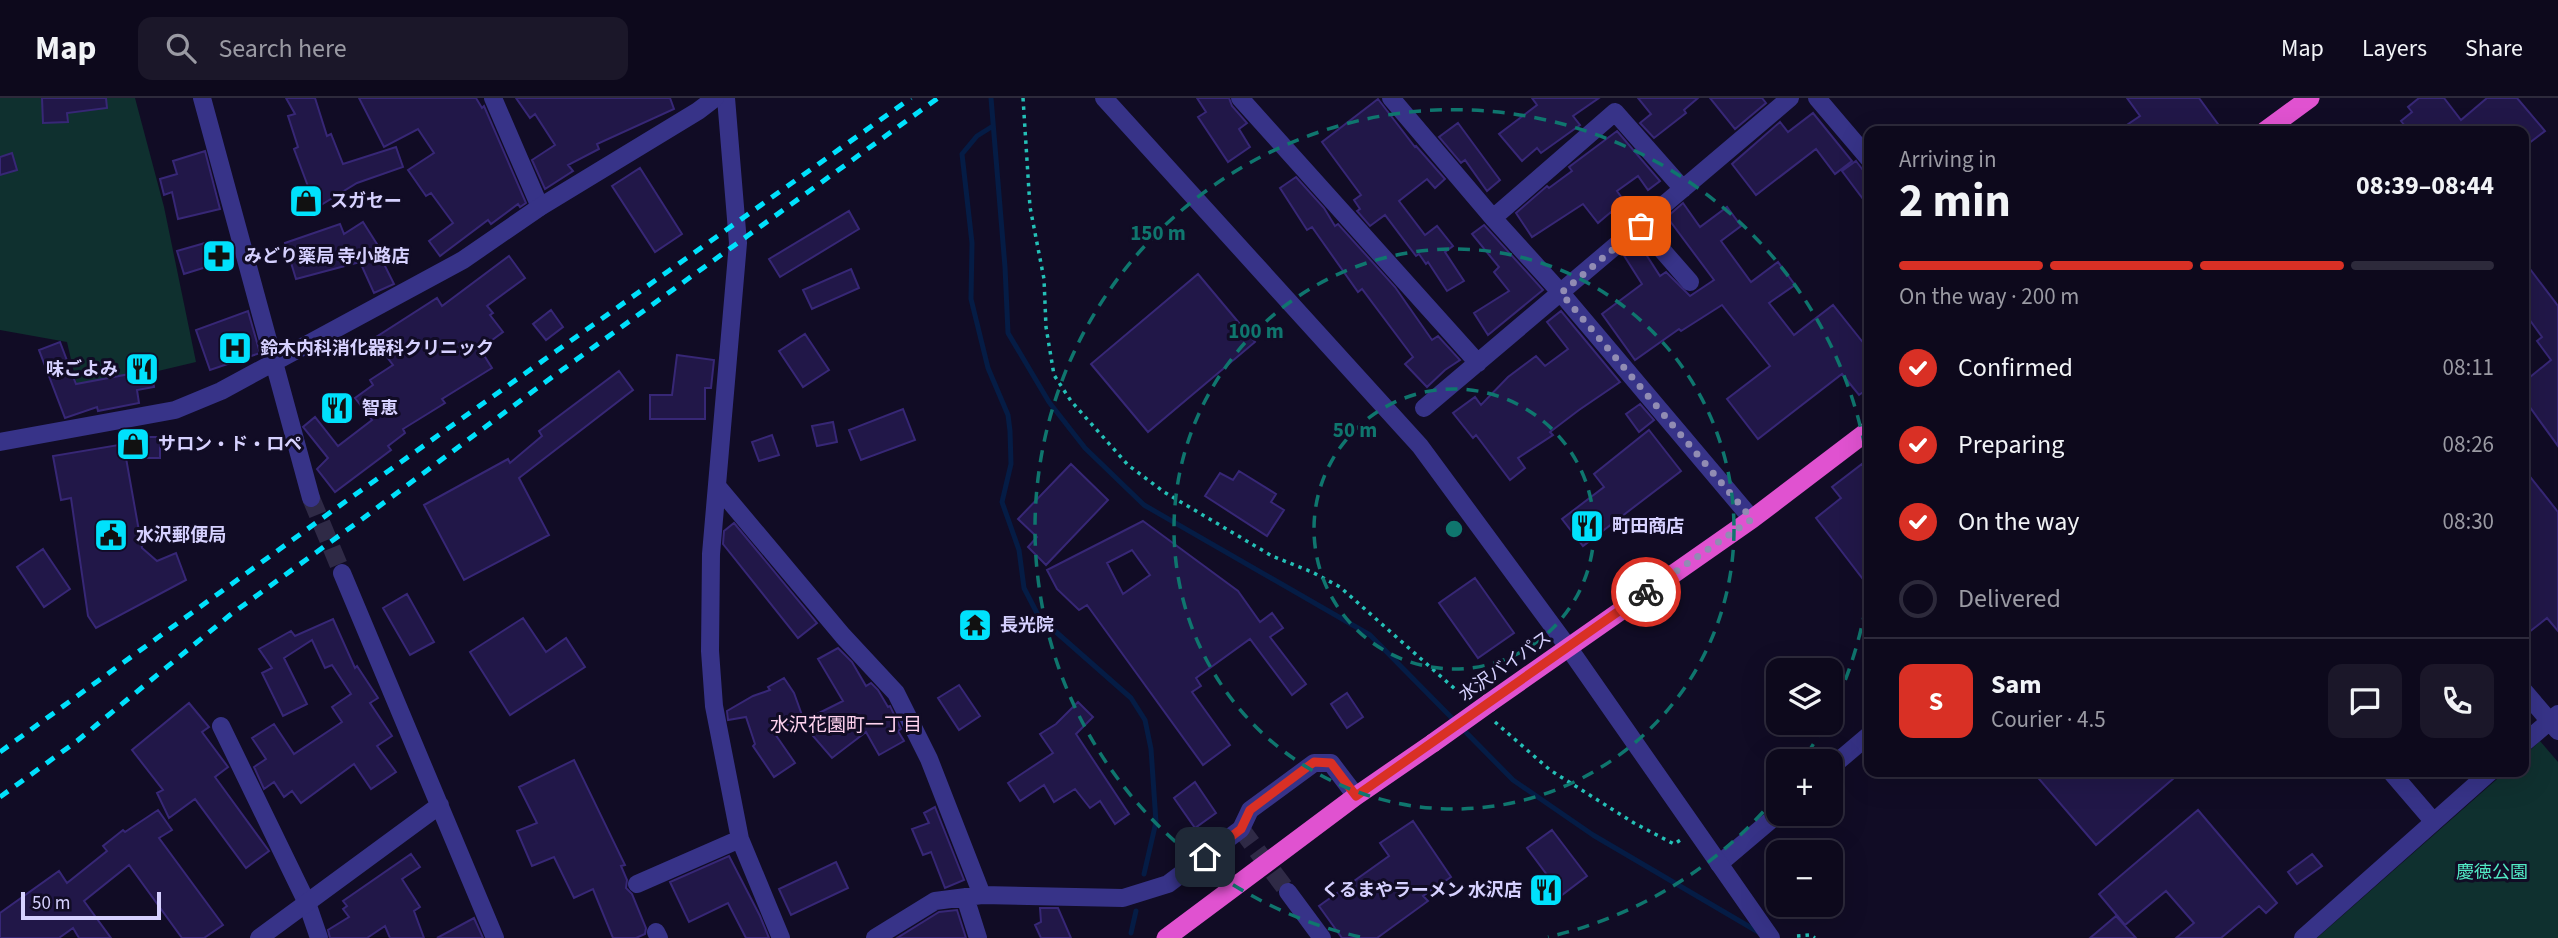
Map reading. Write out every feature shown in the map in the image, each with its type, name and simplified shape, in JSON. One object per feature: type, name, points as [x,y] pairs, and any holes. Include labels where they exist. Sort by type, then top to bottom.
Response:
[{"type":"highway","points":[[2272,126],[2309,98]]},
{"type":"highway","name":"水沢バイパス","points":[[1166,938],[1356,796],[1433,743],[1490,710],[1568,647],[1752,519],[1864,433]]},
{"type":"street","points":[[202,98],[311,498]]},
{"type":"street","points":[[493,98],[540,207]]},
{"type":"street","points":[[0,442],[175,410],[220,391],[463,260],[540,207],[715,98]]},
{"type":"street","points":[[726,98],[738,243],[716,486],[710,596],[714,706],[740,839],[781,938]]},
{"type":"street","points":[[1104,98],[1394,416],[1443,477],[1568,647],[1771,938]]},
{"type":"street","points":[[1240,98],[1478,363]]},
{"type":"street","points":[[1391,98],[1561,293],[1752,519]]},
{"type":"street","points":[[1424,408],[1790,98]]},
{"type":"street","points":[[1817,98],[1864,153]]},
{"type":"street","points":[[1493,218],[1615,112],[1683,189]]},
{"type":"street","points":[[1641,226],[1690,282]]},
{"type":"street","points":[[716,486],[843,636],[896,693],[929,759],[974,896],[978,938]]},
{"type":"street","points":[[342,573],[495,938]]},
{"type":"street","points":[[2529,696],[2555,722],[2529,740]]},
{"type":"street","points":[[221,726],[307,903],[319,938]]},
{"type":"street","points":[[1843,757],[1864,739]]},
{"type":"street","points":[[875,938],[935,901],[974,896],[1123,898],[1168,884],[1241,829],[1250,810],[1314,762],[1331,763],[1356,796]]},
{"type":"street","points":[[2395,777],[2433,821]]},
{"type":"street","points":[[2303,938],[2484,777]]},
{"type":"street","points":[[259,938],[440,805]]},
{"type":"street","points":[[1719,864],[1766,824]]},
{"type":"street","points":[[636,884],[740,839]]},
{"type":"street","points":[[1288,892],[1322,938]]},
{"type":"path","points":[[1023,98],[1030,207],[1044,279],[1046,327],[1055,375],[1071,401],[1128,464],[1164,492],[1272,556],[1340,587],[1469,701]]},
{"type":"path","points":[[1490,710],[1550,770],[1634,823],[1674,844],[1695,829]]},
{"type":"path","points":[[1797,936],[1810,935],[1815,938]]},
{"type":"green space","points":[[0,98],[135,98],[164,207],[196,362],[78,390],[67,342],[0,330]]},
{"type":"green space","name":"慶徳公園","points":[[2540,741],[2558,762],[2558,938],[2317,938],[2499,777],[2529,777],[2529,751]]},
{"type":"building","points":[[42,98],[106,98],[107,108],[67,113],[68,122],[43,123]]},
{"type":"building","points":[[286,98],[315,98],[327,136],[331,134],[343,164],[396,147],[403,167],[357,183],[321,205],[316,188],[309,189],[294,149],[298,147],[288,116],[295,114]]},
{"type":"building","points":[[359,98],[476,98],[482,108],[484,106],[526,203],[520,207],[518,204],[491,224],[488,220],[440,256],[429,241],[453,223],[431,193],[426,196],[408,170],[434,153],[418,129],[384,147]]},
{"type":"building","points":[[516,98],[670,98],[674,109],[597,144],[599,149],[568,165],[573,171],[545,189],[532,160],[555,145],[535,114],[530,118]]},
{"type":"building","points":[[1197,98],[1229,98],[1232,106],[1247,123],[1239,129],[1250,147],[1228,162],[1198,117],[1206,112]]},
{"type":"building","points":[[1532,98],[1599,98],[1573,116],[1580,125],[1541,153],[1537,148],[1522,161],[1499,134],[1537,105]]},
{"type":"building","points":[[1638,98],[1698,98],[1684,110],[1686,113],[1654,138],[1640,123],[1651,114]]},
{"type":"building","points":[[1710,98],[1762,98],[1766,103],[1735,129]]},
{"type":"building","points":[[2127,98],[2199,98],[2219,126],[2125,126],[2140,116]]},
{"type":"building","points":[[2419,98],[2444,98],[2461,120],[2487,98],[2517,98],[2545,131],[2529,143],[2529,126],[2405,126],[2401,121],[2412,112],[2408,107]]},
{"type":"building","points":[[1378,99],[1415,147],[1445,179],[1435,188],[1427,179],[1399,201],[1425,235],[1437,226],[1453,246],[1445,252],[1464,281],[1447,291],[1428,262],[1426,264],[1419,254],[1416,256],[1385,215],[1370,226],[1357,211],[1360,209],[1354,200],[1361,195],[1322,142]]},
{"type":"building","points":[[1813,113],[1852,161],[1835,174],[1816,149],[1756,195],[1732,164],[1780,122],[1788,132]]},
{"type":"building","points":[[1458,123],[1500,180],[1487,191],[1465,160],[1461,163],[1439,137]]},
{"type":"building","points":[[1617,131],[1660,181],[1648,190],[1638,176],[1617,191],[1631,211],[1617,221],[1611,212],[1598,223],[1583,204],[1532,237],[1516,213],[1547,186],[1549,188],[1572,171],[1569,167]]},
{"type":"building","points":[[205,151],[220,209],[178,219],[172,192],[164,195],[160,179],[177,174],[173,161]]},
{"type":"building","points":[[12,153],[17,170],[0,175],[0,157]]},
{"type":"building","points":[[1856,161],[1864,171],[1864,200],[1842,171]]},
{"type":"building","points":[[640,168],[682,234],[655,252],[612,186]]},
{"type":"building","points":[[1296,177],[1324,208],[1335,226],[1338,224],[1395,287],[1432,340],[1438,336],[1460,360],[1427,387],[1405,364],[1413,357],[1362,289],[1358,292],[1312,227],[1307,230],[1280,188]]},
{"type":"building","points":[[1683,203],[1700,227],[1727,207],[1741,226],[1721,241],[1751,282],[1778,262],[1795,285],[1769,303],[1794,335],[1833,305],[1864,344],[1864,392],[1859,395],[1842,374],[1758,439],[1727,399],[1770,366],[1722,305],[1681,331],[1679,329],[1635,360],[1602,314],[1642,284],[1623,254],[1638,242],[1660,276],[1666,272],[1690,296],[1714,280],[1667,217]]},
{"type":"building","points":[[849,211],[859,229],[780,277],[769,259]]},
{"type":"building","points":[[363,222],[382,252],[379,254],[394,284],[374,293],[360,262],[296,279],[285,243],[340,224],[344,234]]},
{"type":"building","points":[[1484,225],[1543,290],[1488,335],[1474,313],[1509,291],[1494,272],[1499,267],[1472,234]]},
{"type":"building","points":[[212,241],[219,263],[184,274],[177,251]]},
{"type":"building","points":[[509,256],[525,278],[487,306],[493,313],[490,315],[503,332],[480,349],[492,368],[442,399],[445,403],[403,429],[405,433],[388,446],[391,450],[335,492],[317,469],[328,458],[303,427],[315,417],[338,446],[372,420],[355,398],[373,385],[370,380],[393,365],[373,339],[437,298],[442,306]]},
{"type":"building","points":[[2529,268],[2558,306],[2558,446],[2529,406],[2529,378],[2551,360],[2537,341],[2542,337],[2529,319]]},
{"type":"building","points":[[851,269],[859,288],[812,309],[803,290]]},
{"type":"building","points":[[1198,274],[1255,342],[1148,432],[1091,364]]},
{"type":"building","points":[[551,310],[563,327],[546,340],[533,324]]},
{"type":"building","points":[[248,311],[260,353],[210,370],[196,330]]},
{"type":"building","points":[[1561,311],[1620,382],[1550,432],[1553,435],[1518,458],[1525,468],[1510,480],[1476,435],[1473,438],[1453,413],[1475,397],[1481,405],[1508,377],[1536,356],[1545,366],[1568,349],[1547,322]]},
{"type":"building","points":[[805,334],[829,370],[803,387],[779,351]]},
{"type":"building","points":[[60,342],[76,384],[151,370],[154,387],[137,390],[139,403],[98,411],[97,407],[65,418],[39,350]]},
{"type":"building","points":[[677,355],[714,360],[711,388],[705,388],[705,419],[650,419],[650,395],[672,395]]},
{"type":"building","points":[[619,371],[633,390],[519,478],[549,535],[464,580],[424,505],[508,459],[510,463],[542,436],[539,431]]},
{"type":"building","points":[[1640,404],[1654,420],[1639,432],[1626,414]]},
{"type":"building","points":[[903,409],[915,440],[861,460],[849,430]]},
{"type":"building","points":[[833,422],[837,442],[817,446],[812,426]]},
{"type":"building","points":[[1649,430],[1681,471],[1583,546],[1562,519],[1604,487],[1594,474]]},
{"type":"building","points":[[772,435],[779,455],[759,461],[752,442]]},
{"type":"building","points":[[131,437],[160,437],[160,458],[126,458],[142,548],[157,561],[176,553],[186,580],[96,628],[88,616],[71,498],[61,500],[53,456],[131,443]]},
{"type":"building","points":[[1071,464],[1108,500],[1046,565],[1028,547],[1037,537],[1018,519]]},
{"type":"building","points":[[1862,464],[1864,467],[1864,580],[1816,518],[1841,498],[1832,487]]},
{"type":"building","points":[[1239,471],[1276,494],[1271,502],[1284,510],[1267,536],[1205,496],[1220,473],[1233,480]]},
{"type":"building","points":[[2529,475],[2558,512],[2558,631],[2547,618],[2529,632]]},
{"type":"building","points":[[1143,521],[1238,591],[1260,622],[1272,613],[1283,628],[1270,637],[1306,684],[1292,695],[1250,639],[1196,678],[1201,686],[1192,692],[1230,745],[1203,765],[1087,605],[1079,610],[1057,589],[1047,570]],"holes":[[[1132,550],[1150,575],[1123,594],[1107,563]]]},
{"type":"building","points":[[734,523],[817,623],[798,638],[723,544],[724,531]]},
{"type":"building","points":[[43,549],[70,589],[44,607],[17,567]]},
{"type":"building","points":[[1475,578],[1514,633],[1478,658],[1439,603]]},
{"type":"building","points":[[407,594],[434,642],[410,655],[383,608]]},
{"type":"building","points":[[523,618],[546,652],[566,638],[585,667],[510,715],[470,652]]},
{"type":"building","points":[[333,619],[355,668],[357,666],[378,698],[370,703],[392,736],[377,746],[396,772],[371,789],[354,764],[301,803],[292,791],[284,797],[274,782],[264,789],[254,767],[266,759],[252,738],[274,724],[294,754],[342,722],[332,707],[351,694],[332,665],[325,668],[312,640],[284,658],[307,704],[283,716],[262,673],[272,668],[259,649],[291,631],[295,636]]},
{"type":"building","points":[[838,648],[852,662],[866,686],[871,683],[878,690],[888,707],[890,706],[901,729],[898,731],[904,741],[879,755],[866,732],[832,758],[813,736],[805,720],[843,701],[818,659]]},
{"type":"building","points":[[784,678],[794,693],[803,718],[773,731],[795,763],[774,777],[753,746],[755,744],[746,717],[728,720],[727,711],[770,690],[768,687]]},
{"type":"building","points":[[959,685],[980,716],[959,730],[938,698]]},
{"type":"building","points":[[1347,693],[1363,717],[1347,728],[1331,704]]},
{"type":"building","points":[[1078,702],[1093,717],[1076,734],[1129,814],[1115,824],[1100,801],[1090,808],[1075,789],[1054,802],[1044,785],[1020,801],[1008,783],[1053,753],[1040,734],[1056,724]]},
{"type":"building","points":[[189,703],[209,727],[202,732],[228,767],[215,777],[269,851],[246,868],[195,799],[169,818],[157,793],[163,790],[132,750]]},
{"type":"building","points":[[574,760],[625,865],[621,866],[627,880],[626,888],[632,894],[646,928],[645,934],[636,938],[613,938],[593,889],[574,898],[554,857],[532,866],[517,831],[537,823],[519,787]]},
{"type":"building","points":[[2037,777],[2175,777],[2096,845]]},
{"type":"building","points":[[1195,782],[1216,813],[1195,828],[1174,798]]},
{"type":"building","points":[[935,807],[964,880],[945,888],[931,852],[923,855],[912,829],[929,823],[924,813]]},
{"type":"building","points":[[158,810],[172,830],[159,838],[223,925],[204,938],[182,938],[129,865],[84,901],[111,938],[79,938],[73,928],[59,938],[0,938],[0,913],[59,871],[67,883],[107,851],[103,846],[123,830],[125,832]]},
{"type":"building","points":[[2198,810],[2277,903],[2266,913],[2259,906],[2221,938],[2176,938],[2194,923],[2166,891],[2125,925],[2099,894]]},
{"type":"building","points":[[1413,821],[1451,877],[1423,896],[1428,901],[1377,938],[1342,938],[1319,906],[1389,856],[1380,843]]},
{"type":"building","points":[[1552,830],[1587,876],[1562,895],[1527,848]]},
{"type":"building","points":[[411,854],[420,867],[402,879],[420,907],[414,911],[424,938],[390,938],[385,926],[367,938],[330,938],[328,930],[349,917],[343,909],[347,906],[343,901]]},
{"type":"building","points":[[2312,854],[2322,866],[2297,884],[2288,872]]},
{"type":"building","points":[[729,856],[769,938],[746,938],[728,903],[689,922],[670,882]]},
{"type":"building","points":[[836,862],[848,888],[791,915],[779,889]]},
{"type":"building","points":[[1040,908],[1058,908],[1071,938],[1041,938],[1035,925],[1041,922]]},
{"type":"building","points":[[957,910],[966,938],[897,938],[939,912]]},
{"type":"building","points":[[2116,916],[2136,938],[2090,938]]},
{"type":"building","points":[[474,918],[483,938],[437,938]]},
{"type":"waterway","points":[[991,98],[1008,333],[1049,402],[1085,448],[1144,505],[1370,635],[1513,780],[1593,835],[1760,933]]},
{"type":"waterway","points":[[993,126],[977,136],[962,154],[972,243],[971,299],[988,368],[1008,415],[1010,431],[1011,464],[1002,502],[1019,550],[1024,588],[1039,617],[1131,698],[1145,720],[1151,749],[1156,822],[1144,874]]},
{"type":"waterway","points":[[1131,933],[1136,911]]},
{"type":"tunnel","points":[[311,498],[342,573]]},
{"type":"tunnel","points":[[1241,829],[1288,892]]},
{"type":"railway","points":[[0,752],[911,98]]},
{"type":"railway","points":[[0,797],[77,741],[230,615],[544,383],[938,98]]},
{"type":"way so far","points":[[1641,226],[1561,293],[1752,519],[1646,592]]},
{"type":"place","name":"スガセー","points":[[306,201]]},
{"type":"place","name":"みどり薬局 寺小路店","points":[[219,256]]},
{"type":"place","name":"鈴木内科消化器科クリニック","points":[[235,348]]},
{"type":"place","name":"味ごよみ","points":[[142,369]]},
{"type":"place","name":"智恵","points":[[337,408]]},
{"type":"place","name":"サロン・ド・ロペ","points":[[133,444]]},
{"type":"place","name":"町田商店","points":[[1587,526]]},
{"type":"place","name":"水沢郵便局","points":[[111,535]]},
{"type":"place","name":"長光院","points":[[975,625]]},
{"type":"place","name":"くるまやラーメン 水沢店","points":[[1546,890]]},
{"type":"district","name":"水沢花園町一丁目","points":[[846,724]]},
{"type":"route","points":[[1205,857],[1241,829],[1250,810],[1314,762],[1331,763],[1356,796],[1646,592]]}]
